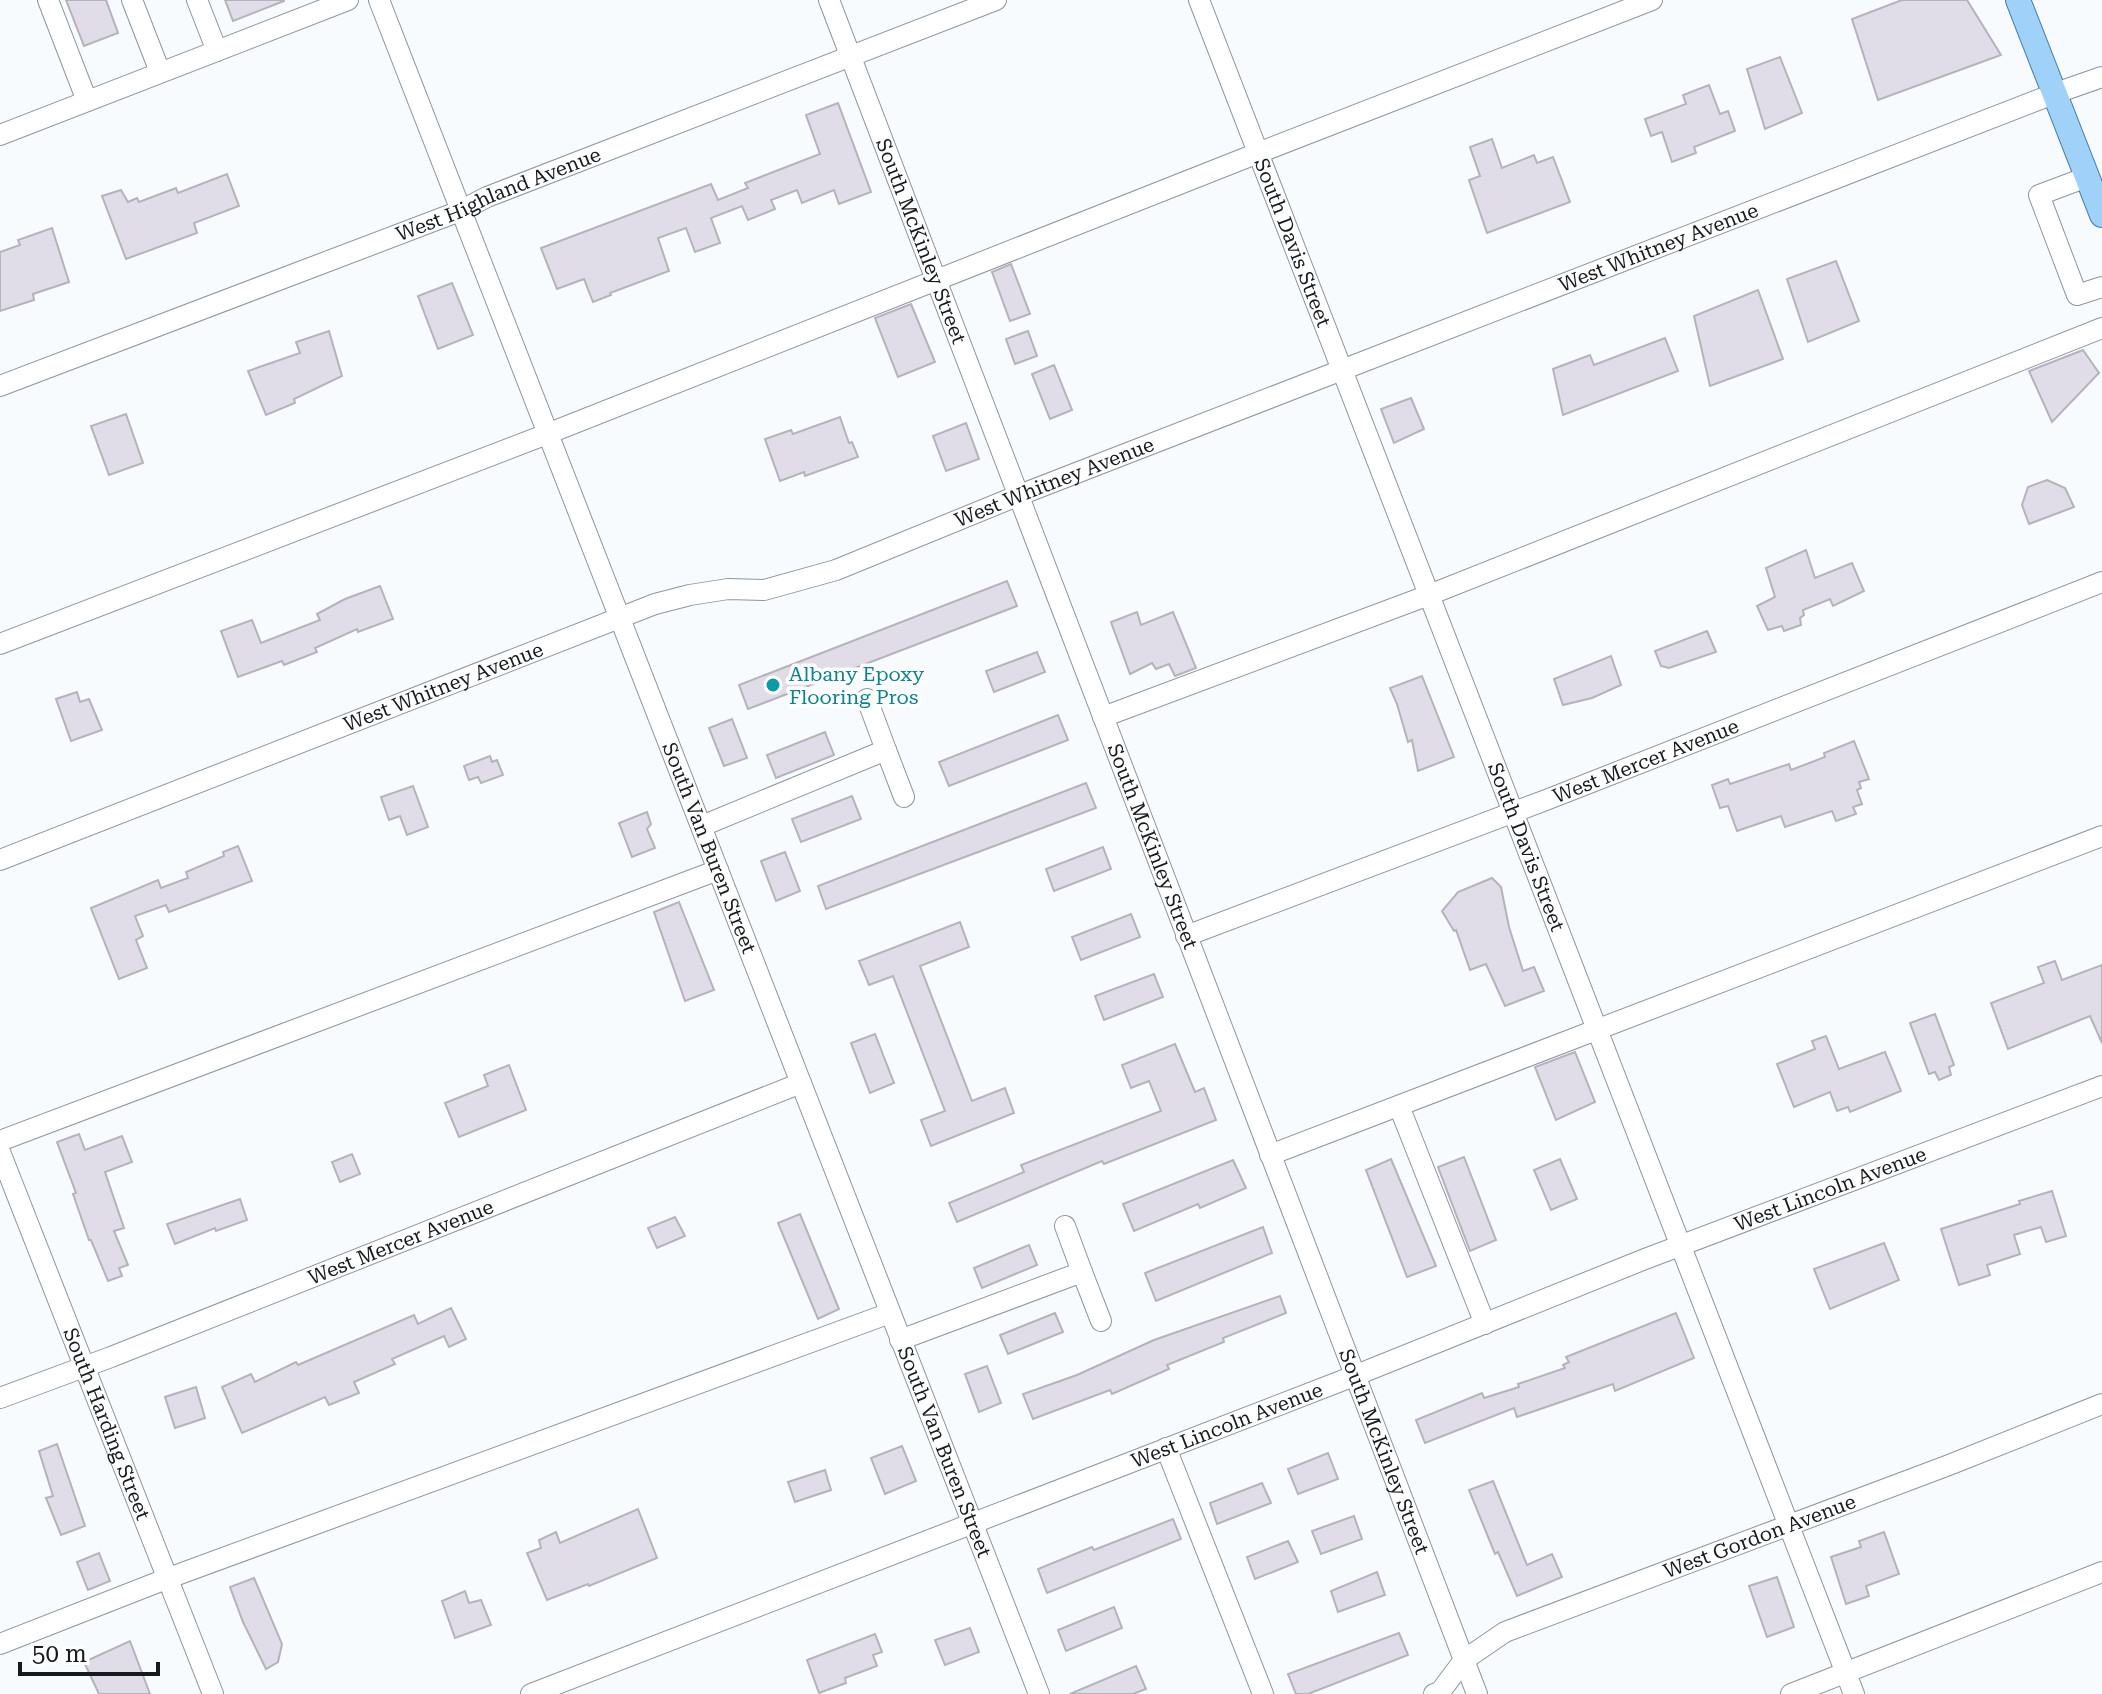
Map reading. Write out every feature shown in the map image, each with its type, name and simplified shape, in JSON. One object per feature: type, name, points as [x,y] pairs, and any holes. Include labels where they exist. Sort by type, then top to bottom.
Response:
[{"type":"main road","points":[[2018,0],[2102,215]]},
{"type":"street","points":[[48,0],[87,101]]},
{"type":"street","points":[[132,0],[160,72]]},
{"type":"street","points":[[197,0],[217,51]]},
{"type":"street","points":[[0,135],[348,0]]},
{"type":"street","name":"South Van Buren Street","points":[[379,0],[1039,1694]]},
{"type":"street","name":"South McKinley Street","points":[[829,0],[1477,1694]]},
{"type":"street","name":"West Highland Avenue","points":[[0,386],[460,211],[487,197],[996,0]]},
{"type":"street","name":"South Davis Street","points":[[1199,0],[1854,1694]]},
{"type":"street","points":[[0,644],[547,434],[1652,0]]},
{"type":"street","name":"West Whitney Avenue","points":[[0,860],[655,604],[728,589],[764,590],[836,570],[1017,496],[2102,77]]},
{"type":"street","points":[[2087,177],[2039,195],[2077,295],[2102,287]]},
{"type":"street","points":[[1103,717],[1429,595],[2102,328]]},
{"type":"street","name":"West Mercer Avenue","points":[[1186,936],[2102,582]]},
{"type":"street","points":[[867,699],[904,797]]},
{"type":"street","points":[[702,826],[886,750]]},
{"type":"street","points":[[1270,1155],[2102,836]]},
{"type":"street","points":[[0,1141],[718,870]]},
{"type":"street","name":"West Mercer Avenue","points":[[0,1398],[801,1083]]},
{"type":"street","name":"West Lincoln Avenue","points":[[531,1694],[2102,1086]]},
{"type":"street","points":[[1399,1106],[1485,1324]]},
{"type":"street","name":"South Harding Street","points":[[0,1152],[213,1694]]},
{"type":"street","points":[[1065,1226],[1101,1321]]},
{"type":"street","points":[[900,1340],[1082,1272]]},
{"type":"street","points":[[0,1644],[166,1579],[890,1313]]},
{"type":"street","name":"West Gordon Avenue","points":[[1434,1694],[1440,1692],[1464,1660],[1505,1632],[2102,1404]]},
{"type":"street","points":[[1166,1448],[1263,1694]]},
{"type":"street","points":[[1791,1694],[2102,1572]]},
{"type":"building","points":[[66,0],[106,0],[118,33],[84,46]]},
{"type":"building","points":[[225,0],[284,0],[284,1],[233,21]]},
{"type":"building","points":[[1902,0],[1967,0],[2001,55],[1878,100],[1852,19]]},
{"type":"building","points":[[1780,57],[1802,113],[1765,129],[1747,69]]},
{"type":"building","points":[[1709,85],[1720,114],[1728,111],[1735,131],[1694,147],[1696,153],[1672,162],[1662,132],[1651,136],[1645,119],[1686,104],[1683,95]]},
{"type":"building","points":[[838,103],[871,192],[839,204],[834,190],[802,203],[797,190],[771,200],[775,209],[748,220],[742,206],[711,218],[720,243],[695,252],[686,228],[658,238],[669,271],[593,302],[584,279],[557,289],[541,248],[711,184],[718,200],[748,188],[745,183],[820,154],[806,115]]},
{"type":"building","points":[[1492,139],[1502,168],[1534,155],[1537,163],[1553,157],[1570,202],[1487,233],[1469,180],[1480,176],[1470,147]]},
{"type":"building","points":[[227,174],[239,206],[194,223],[197,233],[126,259],[102,196],[121,190],[128,202],[137,198],[139,202],[176,188],[178,193]]},
{"type":"building","points":[[52,228],[69,282],[33,294],[34,300],[0,311],[0,252],[20,245],[18,240]]},
{"type":"building","points":[[1836,261],[1859,321],[1808,342],[1787,279]]},
{"type":"building","points":[[1011,264],[1030,314],[1010,321],[992,272]]},
{"type":"building","points":[[452,283],[473,335],[438,349],[418,296]]},
{"type":"building","points":[[1758,290],[1783,359],[1710,386],[1694,316]]},
{"type":"building","points":[[911,304],[935,362],[898,377],[875,318]]},
{"type":"building","points":[[329,331],[342,376],[294,399],[295,403],[266,415],[248,371],[300,353],[296,342]]},
{"type":"building","points":[[1028,331],[1037,356],[1015,364],[1006,339]]},
{"type":"building","points":[[1665,338],[1678,371],[1563,415],[1553,369],[1590,355],[1594,365]]},
{"type":"building","points":[[2083,350],[2099,373],[2052,422],[2029,371]]},
{"type":"building","points":[[1054,365],[1072,410],[1050,419],[1032,374]]},
{"type":"building","points":[[1411,398],[1424,429],[1394,443],[1381,409]]},
{"type":"building","points":[[126,414],[143,463],[109,475],[91,426]]},
{"type":"building","points":[[840,417],[849,443],[852,442],[858,457],[805,476],[804,472],[780,481],[765,439],[791,430],[793,434]]},
{"type":"building","points":[[966,423],[979,459],[946,471],[933,436]]},
{"type":"building","points":[[2047,480],[2065,488],[2074,507],[2029,524],[2022,505],[2028,487]]},
{"type":"building","points":[[1806,550],[1815,578],[1852,563],[1864,591],[1833,606],[1830,599],[1803,610],[1801,625],[1784,631],[1782,626],[1768,630],[1757,606],[1775,597],[1766,568]]},
{"type":"building","points":[[1007,581],[1017,606],[748,709],[739,685]]},
{"type":"building","points":[[380,586],[393,619],[358,632],[357,629],[315,648],[317,652],[284,665],[282,661],[238,677],[221,631],[252,620],[261,643],[320,620],[317,614]]},
{"type":"building","points":[[1137,612],[1141,625],[1173,612],[1196,668],[1175,676],[1169,664],[1156,669],[1152,663],[1130,674],[1111,622]]},
{"type":"building","points":[[1707,631],[1716,652],[1669,668],[1661,666],[1655,651]]},
{"type":"building","points":[[1037,652],[1045,672],[994,692],[986,671]]},
{"type":"building","points":[[1611,656],[1621,685],[1592,698],[1563,705],[1554,679]]},
{"type":"building","points":[[1422,676],[1454,757],[1418,771],[1412,740],[1408,742],[1390,688]]},
{"type":"building","points":[[77,692],[80,702],[89,699],[102,730],[71,741],[56,699]]},
{"type":"building","points":[[1058,715],[1068,740],[949,786],[939,762]]},
{"type":"building","points":[[732,719],[747,758],[724,766],[709,728]]},
{"type":"building","points":[[825,732],[834,755],[776,778],[767,755]]},
{"type":"building","points":[[1854,741],[1869,779],[1859,782],[1861,788],[1857,790],[1862,804],[1853,807],[1856,814],[1836,821],[1832,811],[1785,827],[1781,816],[1737,831],[1728,806],[1720,808],[1712,785],[1728,779],[1730,784],[1789,764],[1791,770],[1825,757],[1824,753]]},
{"type":"building","points":[[490,756],[492,762],[497,760],[503,775],[481,783],[478,777],[469,780],[464,766]]},
{"type":"building","points":[[1086,783],[1096,808],[826,909],[818,886]]},
{"type":"building","points":[[413,786],[428,827],[407,835],[400,816],[389,820],[381,797]]},
{"type":"building","points":[[852,796],[861,819],[801,842],[792,819]]},
{"type":"building","points":[[647,812],[651,824],[647,829],[655,848],[632,857],[619,823]]},
{"type":"building","points":[[238,846],[252,881],[169,912],[166,905],[135,916],[143,936],[136,940],[147,968],[119,979],[91,908],[158,880],[161,888],[188,878],[186,872],[224,856],[223,852]]},
{"type":"building","points":[[1103,847],[1111,869],[1054,891],[1046,869]]},
{"type":"building","points":[[785,852],[800,891],[776,901],[761,861]]},
{"type":"building","points":[[1492,878],[1501,887],[1523,971],[1534,967],[1544,991],[1505,1006],[1486,964],[1470,970],[1456,930],[1442,911],[1458,892]]},
{"type":"building","points":[[679,902],[714,990],[685,1001],[654,912]]},
{"type":"building","points":[[1131,914],[1140,937],[1081,960],[1072,937]]},
{"type":"building","points":[[960,922],[969,947],[920,966],[972,1101],[1005,1088],[1014,1113],[931,1146],[921,1120],[945,1111],[893,976],[869,985],[859,961]]},
{"type":"building","points":[[2055,961],[2062,980],[2102,965],[2102,1043],[2090,1016],[2008,1049],[1991,1003],[2044,983],[2038,967]]},
{"type":"building","points":[[1154,974],[1163,997],[1104,1020],[1095,996]]},
{"type":"building","points":[[1935,1014],[1954,1065],[1949,1067],[1951,1075],[1939,1080],[1935,1072],[1929,1074],[1910,1023]]},
{"type":"building","points":[[875,1034],[894,1083],[870,1093],[851,1043]]},
{"type":"building","points":[[1826,1036],[1839,1069],[1885,1052],[1901,1091],[1850,1112],[1848,1107],[1837,1111],[1830,1092],[1794,1107],[1777,1064],[1815,1049],[1812,1041]]},
{"type":"building","points":[[1175,1044],[1195,1092],[1204,1088],[1216,1120],[1104,1164],[1102,1161],[957,1222],[949,1203],[1024,1172],[1021,1165],[1161,1111],[1149,1081],[1131,1088],[1122,1065]]},
{"type":"building","points":[[1575,1052],[1595,1102],[1556,1120],[1535,1067]]},
{"type":"building","points":[[509,1065],[526,1110],[459,1137],[445,1103],[488,1086],[484,1075]]},
{"type":"building","points":[[79,1134],[85,1150],[122,1136],[132,1162],[105,1172],[124,1228],[114,1231],[128,1265],[119,1268],[122,1276],[108,1281],[89,1240],[57,1142]]},
{"type":"building","points":[[352,1154],[360,1174],[340,1182],[332,1162]]},
{"type":"building","points":[[1464,1157],[1496,1240],[1470,1251],[1438,1167]]},
{"type":"building","points":[[1391,1159],[1436,1266],[1407,1277],[1366,1170]]},
{"type":"building","points":[[1560,1159],[1577,1199],[1551,1210],[1534,1170]]},
{"type":"building","points":[[1233,1160],[1246,1188],[1134,1231],[1123,1204]]},
{"type":"building","points":[[2052,1191],[2066,1236],[2046,1242],[2041,1227],[2014,1235],[2020,1254],[1987,1265],[1990,1275],[1959,1285],[1941,1229]]},
{"type":"building","points":[[240,1199],[247,1220],[216,1231],[215,1228],[175,1244],[167,1224]]},
{"type":"building","points":[[800,1214],[839,1309],[818,1319],[778,1223]]},
{"type":"building","points":[[675,1217],[685,1236],[657,1248],[648,1228]]},
{"type":"building","points":[[1263,1227],[1272,1253],[1156,1301],[1145,1273]]},
{"type":"building","points":[[1884,1243],[1899,1280],[1830,1309],[1814,1269]]},
{"type":"building","points":[[1029,1245],[1037,1265],[982,1288],[974,1268]]},
{"type":"building","points":[[1280,1296],[1286,1313],[1223,1338],[1224,1342],[1167,1365],[1169,1369],[1112,1394],[1110,1390],[1033,1419],[1023,1394],[1077,1375],[1154,1340]]},
{"type":"building","points":[[451,1308],[466,1339],[449,1347],[444,1336],[392,1359],[395,1364],[354,1382],[359,1393],[329,1405],[325,1397],[242,1433],[222,1387],[251,1374],[255,1382],[296,1362],[298,1365],[414,1315],[418,1324]]},
{"type":"building","points":[[1055,1313],[1063,1332],[1008,1354],[1000,1335]]},
{"type":"building","points":[[1676,1313],[1694,1358],[1615,1391],[1613,1384],[1517,1417],[1514,1408],[1425,1443],[1416,1420],[1482,1393],[1484,1398],[1519,1387],[1518,1384],[1565,1368],[1563,1365],[1569,1362],[1566,1357]]},
{"type":"building","points":[[987,1366],[1001,1403],[979,1412],[965,1374]]},
{"type":"building","points":[[196,1387],[205,1418],[175,1428],[165,1397]]},
{"type":"building","points":[[57,1444],[85,1526],[61,1535],[46,1498],[53,1496],[39,1451]]},
{"type":"building","points":[[902,1446],[916,1481],[885,1494],[871,1458]]},
{"type":"building","points":[[1328,1453],[1338,1479],[1298,1494],[1288,1469]]},
{"type":"building","points":[[825,1470],[831,1490],[795,1502],[788,1482]]},
{"type":"building","points":[[1493,1481],[1527,1565],[1552,1554],[1562,1577],[1517,1596],[1498,1552],[1495,1554],[1469,1490]]},
{"type":"building","points":[[1262,1483],[1271,1503],[1217,1524],[1210,1503]]},
{"type":"building","points":[[638,1509],[657,1558],[547,1600],[527,1553],[541,1548],[539,1540],[556,1532],[560,1543]]},
{"type":"building","points":[[1354,1516],[1362,1539],[1321,1554],[1312,1531]]},
{"type":"building","points":[[1173,1519],[1181,1539],[1047,1593],[1038,1569]]},
{"type":"building","points":[[1884,1532],[1899,1574],[1866,1586],[1869,1596],[1846,1604],[1831,1557],[1861,1547],[1859,1541]]},
{"type":"building","points":[[1288,1541],[1298,1562],[1255,1579],[1247,1557]]},
{"type":"building","points":[[99,1553],[110,1581],[88,1590],[77,1562]]},
{"type":"building","points":[[1377,1572],[1385,1595],[1338,1612],[1331,1591]]},
{"type":"building","points":[[1777,1577],[1794,1627],[1767,1637],[1749,1586]]},
{"type":"building","points":[[254,1578],[282,1644],[278,1662],[266,1669],[230,1587]]},
{"type":"building","points":[[465,1591],[469,1603],[481,1600],[491,1625],[455,1638],[442,1601]]},
{"type":"building","points":[[1114,1607],[1122,1628],[1066,1651],[1058,1630]]},
{"type":"building","points":[[970,1628],[979,1652],[945,1665],[935,1640]]},
{"type":"building","points":[[1399,1633],[1408,1655],[1308,1694],[1296,1694],[1288,1674]]},
{"type":"building","points":[[875,1634],[882,1652],[873,1655],[877,1666],[845,1678],[846,1683],[819,1693],[807,1660]]},
{"type":"building","points":[[130,1641],[150,1694],[99,1694],[84,1662]]},
{"type":"building","points":[[1136,1666],[1146,1689],[1133,1694],[1070,1694]]},
{"type":"place","name":"Albany Epoxy Flooring Pros","points":[[773,685]]}]
